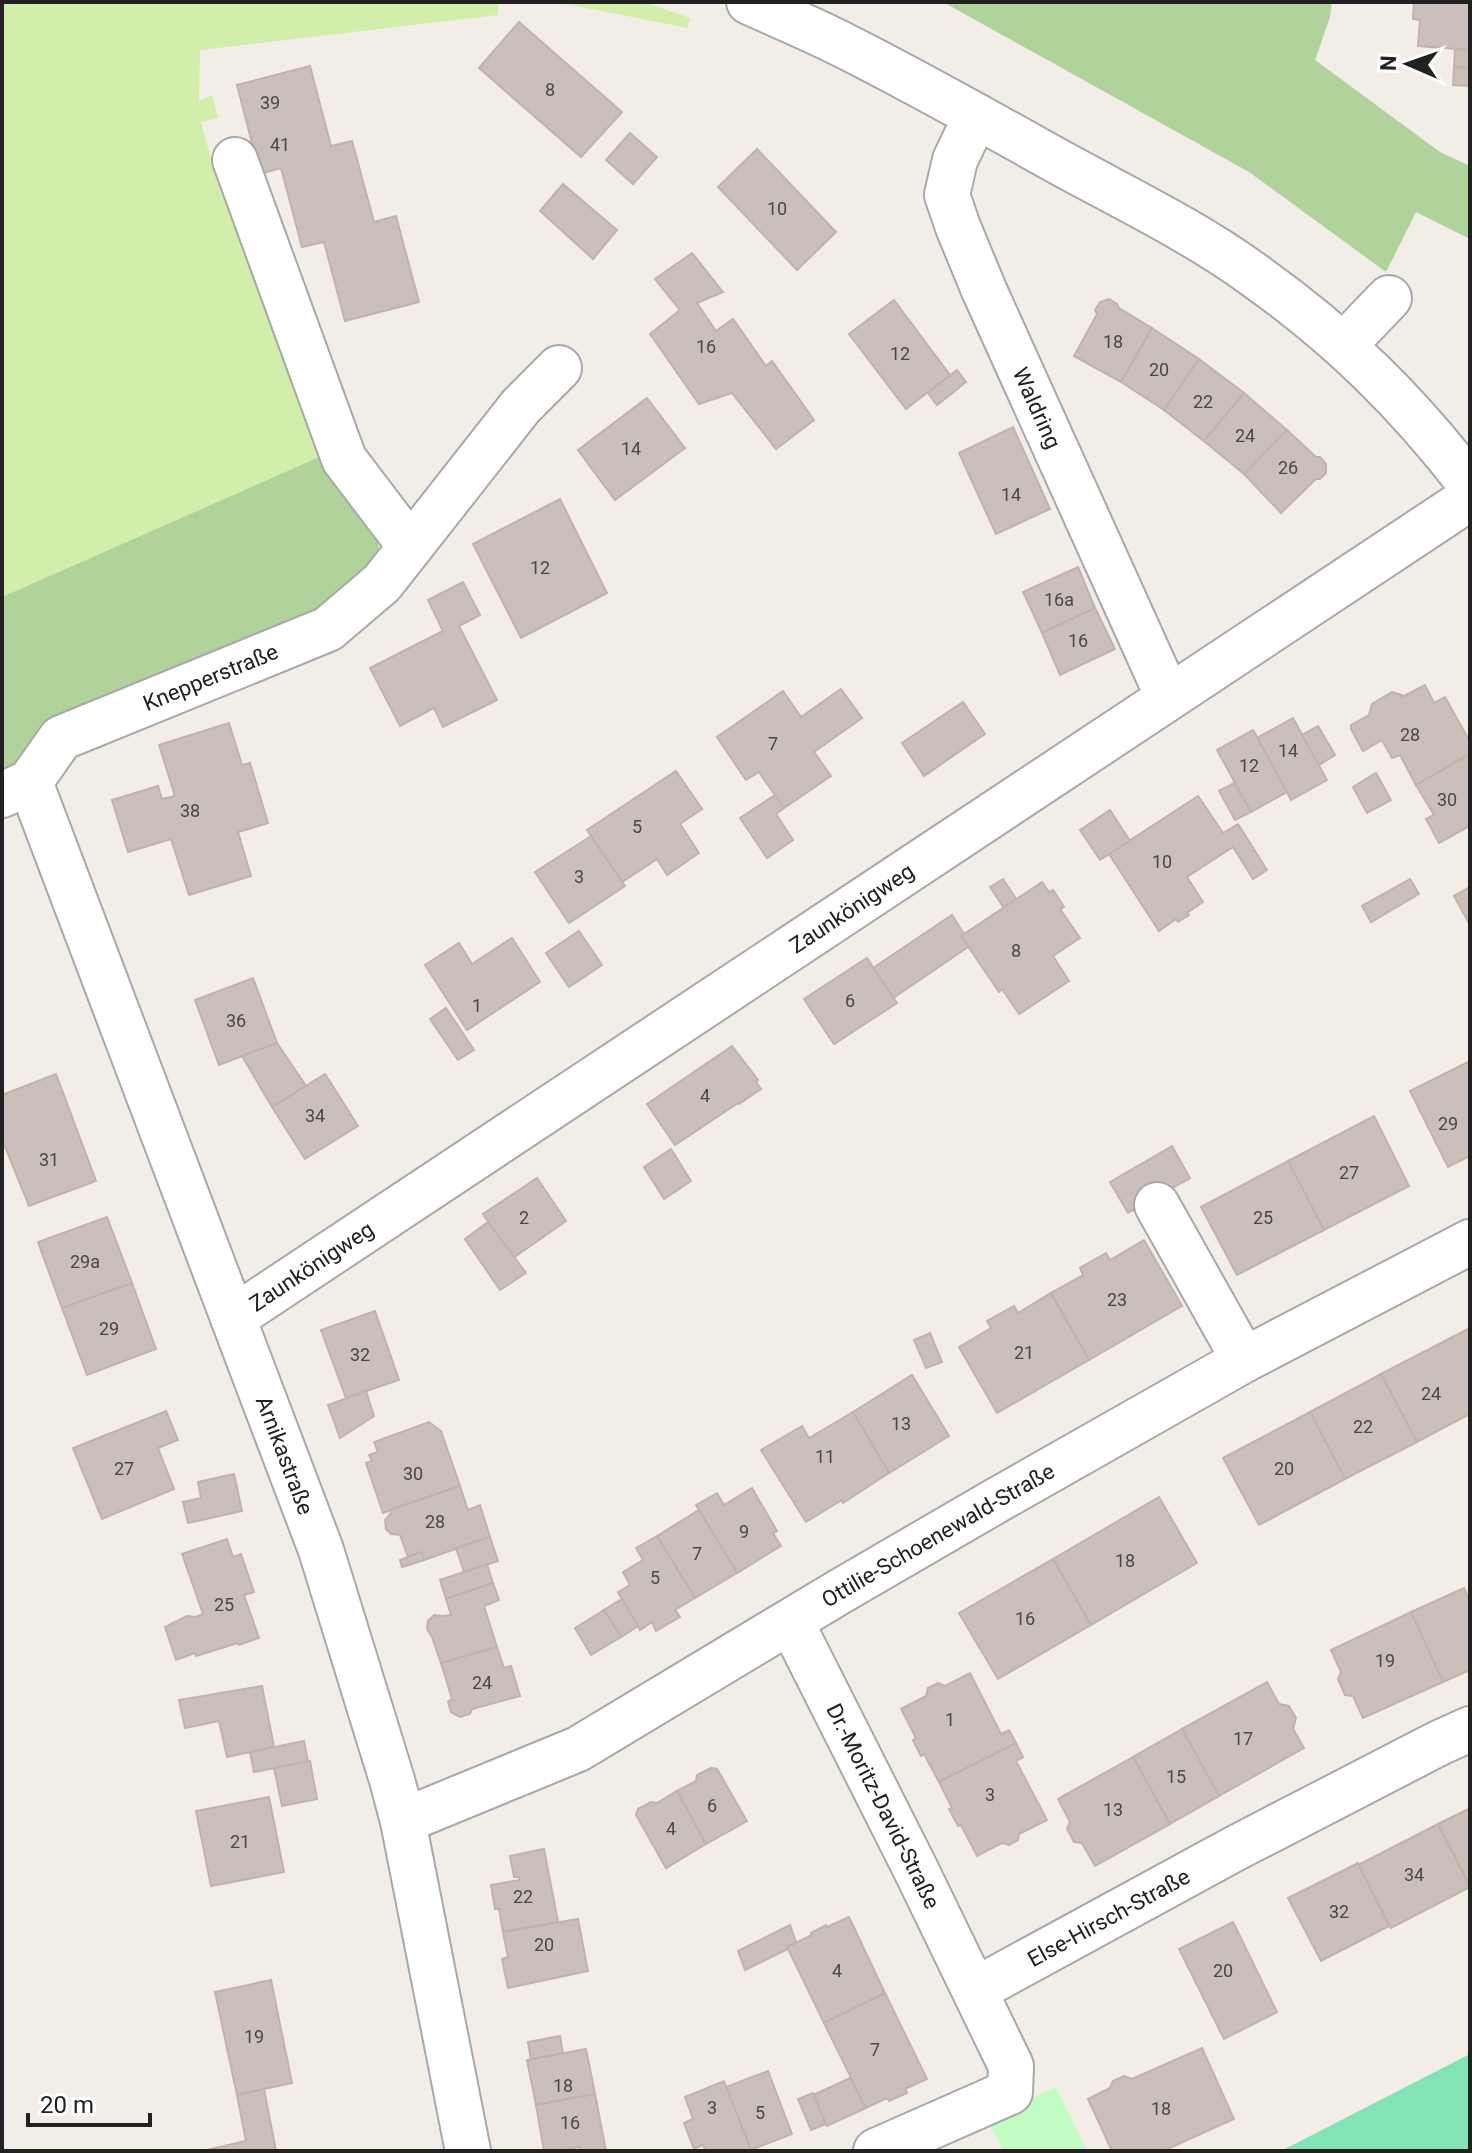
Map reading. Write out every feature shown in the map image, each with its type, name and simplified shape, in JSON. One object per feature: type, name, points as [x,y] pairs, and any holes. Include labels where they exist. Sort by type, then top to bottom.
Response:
[{"type":"street","points":[[749,2],[842,44],[976,116],[1191,235],[1254,274],[1344,345],[1395,394],[1470,484]]},
{"type":"street","name":"Waldring","points":[[976,116],[955,160],[947,195],[984,290],[1168,697]]},
{"type":"street","points":[[235,160],[344,459],[410,546]]},
{"type":"street","points":[[1344,345],[1389,298]]},
{"type":"street","name":"Knepperstraße","points":[[16,788],[61,738],[328,629],[382,583],[521,406],[559,368]]},
{"type":"street","name":"Zaunkönigweg","points":[[233,1318],[1470,498]]},
{"type":"street","name":"Arnikastraße","points":[[16,788],[233,1318],[321,1550],[403,1821],[468,2151]]},
{"type":"street","points":[[1157,1205],[1244,1360]]},
{"type":"street","name":"Ottilie-Schoenewald-Straße","points":[[403,1821],[578,1749],[999,1499],[1244,1360],[1470,1242]]},
{"type":"street","name":"Dr.-Moritz-David-Straße","points":[[791,1622],[975,1990]]},
{"type":"street","name":"Else-Hirsch-Straße","points":[[975,1990],[1234,1849],[1470,1729]]},
{"type":"street","points":[[876,2151],[1010,2092],[1011,2066],[975,1990]]},
{"type":"green space","points":[[2,2],[498,2],[498,15],[200,50],[199,102],[212,95],[218,118],[201,122],[219,189],[297,352],[326,454],[2,597]]},
{"type":"green space","points":[[556,2],[644,2],[690,18],[688,28]]},
{"type":"green space","points":[[943,2],[1332,2],[1315,60],[1440,152],[1470,166],[1470,239],[1416,212],[1386,272],[1249,172]]},
{"type":"green space","points":[[326,454],[380,532],[378,551],[335,604],[58,733],[2,773],[2,597]]},
{"type":"green space","points":[[1470,2054],[1470,2151],[1281,2151]]},
{"type":"green space","points":[[1056,2087],[1087,2151],[1004,2151],[987,2119]]},
{"type":"building","points":[[1414,2],[1470,2],[1470,50],[1418,46],[1420,20],[1413,19]]},
{"type":"building","points":[[519,22],[622,112],[581,157],[479,68]]},
{"type":"building","points":[[1455,49],[1470,50],[1470,68],[1454,67]]},
{"type":"building","points":[[310,66],[331,146],[352,141],[374,222],[396,216],[419,302],[345,321],[324,242],[302,247],[281,168],[260,174],[237,85]]},
{"type":"building","points":[[1454,67],[1470,68],[1470,86],[1453,85]]},
{"type":"building","points":[[630,133],[657,157],[633,184],[606,160]]},
{"type":"building","points":[[757,149],[836,232],[797,270],[718,187]]},
{"type":"building","points":[[563,184],[617,230],[593,259],[540,211]]},
{"type":"building","points":[[692,253],[723,292],[697,303],[716,331],[733,319],[766,366],[772,361],[814,420],[776,449],[732,393],[699,404],[650,334],[680,310],[655,279]]},
{"type":"building","points":[[1109,299],[1152,328],[1121,382],[1074,356],[1097,314],[1095,310],[1100,302]]},
{"type":"building","points":[[894,300],[950,375],[906,409],[849,334]]},
{"type":"building","points":[[1152,328],[1199,359],[1164,410],[1121,382]]},
{"type":"building","points":[[1199,359],[1244,393],[1204,441],[1164,410]]},
{"type":"building","points":[[957,370],[966,382],[937,405],[928,393]]},
{"type":"building","points":[[1244,393],[1287,430],[1244,474],[1204,441]]},
{"type":"building","points":[[647,398],[685,448],[615,500],[578,450]]},
{"type":"building","points":[[1013,427],[1050,509],[996,534],[959,453]]},
{"type":"building","points":[[1287,430],[1316,457],[1320,457],[1326,464],[1326,473],[1281,513],[1244,474]]},
{"type":"building","points":[[560,499],[607,593],[521,638],[473,544]]},
{"type":"building","points":[[1078,567],[1095,608],[1042,633],[1023,592]]},
{"type":"building","points":[[463,582],[480,615],[459,626],[497,700],[443,727],[434,708],[400,726],[370,668],[443,631],[428,600]]},
{"type":"building","points":[[1095,608],[1115,649],[1060,675],[1042,633]]},
{"type":"building","points":[[1425,685],[1434,703],[1445,697],[1470,742],[1470,754],[1416,785],[1400,755],[1392,758],[1382,740],[1363,751],[1351,725],[1369,715],[1372,704],[1392,692],[1402,697]]},
{"type":"building","points":[[841,689],[862,718],[814,752],[831,776],[784,808],[759,772],[746,780],[717,737],[783,691],[801,717]]},
{"type":"building","points":[[963,702],[985,734],[924,776],[902,743]]},
{"type":"building","points":[[1293,718],[1327,780],[1291,800],[1257,738]]},
{"type":"building","points":[[229,723],[242,765],[250,763],[268,823],[238,832],[251,876],[189,895],[171,839],[128,852],[112,800],[158,786],[162,799],[175,796],[159,745]]},
{"type":"building","points":[[1318,726],[1335,755],[1319,765],[1302,735]]},
{"type":"building","points":[[1253,730],[1287,792],[1251,812],[1217,750]]},
{"type":"building","points":[[1470,754],[1470,826],[1439,843],[1426,819],[1434,815],[1416,785]]},
{"type":"building","points":[[676,771],[702,809],[680,824],[699,853],[667,875],[657,859],[622,882],[587,830]]},
{"type":"building","points":[[1376,773],[1391,800],[1367,813],[1353,787]]},
{"type":"building","points":[[1234,783],[1251,812],[1235,820],[1219,791]]},
{"type":"building","points":[[775,795],[784,808],[776,814],[793,840],[767,858],[740,818]]},
{"type":"building","points":[[1198,796],[1223,833],[1238,824],[1267,870],[1253,879],[1233,847],[1187,877],[1203,902],[1187,913],[1189,915],[1178,922],[1176,919],[1159,931],[1109,854]]},
{"type":"building","points":[[1110,810],[1130,841],[1100,860],[1080,830]]},
{"type":"building","points":[[591,836],[625,886],[569,923],[535,872]]},
{"type":"building","points":[[1003,879],[1016,899],[1004,908],[990,887]]},
{"type":"building","points":[[1410,879],[1419,894],[1371,922],[1362,906]]},
{"type":"building","points":[[1042,882],[1049,892],[1053,890],[1064,907],[1060,909],[1080,938],[1053,956],[1069,981],[1019,1014],[1002,989],[999,992],[961,936]]},
{"type":"building","points":[[1470,887],[1470,925],[1454,896]]},
{"type":"building","points":[[952,915],[968,947],[893,998],[873,968]]},
{"type":"building","points":[[579,931],[602,965],[569,987],[546,953]]},
{"type":"building","points":[[512,938],[540,982],[467,1030],[425,965],[459,943],[472,964]]},
{"type":"building","points":[[867,958],[897,1003],[834,1044],[804,999]]},
{"type":"building","points":[[253,978],[277,1043],[219,1065],[195,1000]]},
{"type":"building","points":[[446,1008],[474,1050],[458,1060],[430,1019]]},
{"type":"building","points":[[277,1043],[306,1086],[272,1107],[242,1056]]},
{"type":"building","points":[[732,1046],[758,1080],[756,1082],[761,1089],[675,1145],[647,1104]]},
{"type":"building","points":[[1470,1061],[1470,1156],[1448,1167],[1410,1091]]},
{"type":"building","points":[[56,1074],[96,1181],[29,1206],[2,1139],[2,1095]]},
{"type":"building","points":[[325,1074],[358,1126],[305,1159],[272,1107]]},
{"type":"building","points":[[1374,1116],[1409,1186],[1324,1230],[1288,1161]]},
{"type":"building","points":[[1172,1146],[1190,1178],[1128,1213],[1110,1182]]},
{"type":"building","points":[[671,1149],[691,1181],[664,1199],[644,1167]]},
{"type":"building","points":[[1288,1161],[1324,1230],[1237,1275],[1201,1207]]},
{"type":"building","points":[[537,1178],[566,1221],[513,1258],[483,1214]]},
{"type":"building","points":[[107,1217],[132,1283],[62,1308],[38,1242]]},
{"type":"building","points":[[488,1222],[526,1273],[500,1290],[465,1239]]},
{"type":"building","points":[[1144,1240],[1182,1306],[1089,1360],[1051,1293],[1083,1275],[1080,1268],[1106,1253],[1110,1260]]},
{"type":"building","points":[[132,1283],[156,1349],[87,1375],[62,1308]]},
{"type":"building","points":[[1051,1293],[1089,1360],[997,1413],[959,1347],[991,1328],[987,1321],[1014,1306],[1018,1313]]},
{"type":"building","points":[[375,1311],[399,1380],[346,1398],[321,1330]]},
{"type":"building","points":[[1470,1328],[1470,1414],[1417,1442],[1381,1374]]},
{"type":"building","points":[[930,1333],[942,1362],[926,1368],[914,1340]]},
{"type":"building","points":[[1381,1374],[1417,1442],[1345,1479],[1310,1412]]},
{"type":"building","points":[[912,1375],[949,1436],[889,1473],[853,1412]]},
{"type":"building","points":[[366,1391],[374,1416],[340,1438],[328,1405]]},
{"type":"building","points":[[166,1411],[178,1440],[158,1448],[174,1489],[102,1519],[73,1448]]},
{"type":"building","points":[[853,1412],[889,1473],[843,1503],[842,1500],[806,1522],[761,1450],[802,1426],[809,1438]]},
{"type":"building","points":[[1310,1412],[1345,1479],[1259,1525],[1223,1458]]},
{"type":"building","points":[[429,1422],[441,1431],[460,1486],[383,1513],[366,1463],[372,1461],[369,1455],[378,1452],[374,1442]]},
{"type":"building","points":[[234,1474],[242,1511],[188,1523],[183,1502],[201,1498],[198,1482]]},
{"type":"building","points":[[460,1486],[468,1510],[480,1505],[490,1537],[424,1560],[421,1552],[408,1557],[400,1535],[391,1534],[386,1529],[385,1520],[392,1509]]},
{"type":"building","points":[[752,1488],[777,1531],[773,1533],[781,1546],[737,1573],[696,1505],[717,1493],[724,1505]]},
{"type":"building","points":[[1159,1497],[1197,1563],[1091,1625],[1053,1559]]},
{"type":"building","points":[[699,1510],[737,1573],[695,1598],[657,1536]]},
{"type":"building","points":[[657,1536],[695,1598],[675,1610],[680,1617],[656,1631],[652,1622],[640,1630],[618,1592],[630,1585],[623,1572],[643,1560],[636,1548]]},
{"type":"building","points":[[490,1537],[498,1561],[464,1572],[456,1548]]},
{"type":"building","points":[[227,1539],[233,1557],[241,1554],[254,1592],[244,1595],[259,1638],[176,1660],[165,1627],[187,1616],[203,1614],[182,1554]]},
{"type":"building","points":[[421,1552],[424,1560],[402,1567],[400,1560]]},
{"type":"building","points":[[1053,1559],[1091,1625],[998,1679],[959,1613]]},
{"type":"building","points":[[487,1564],[493,1583],[446,1599],[440,1580]]},
{"type":"building","points":[[493,1583],[499,1600],[484,1606],[497,1647],[441,1663],[427,1629],[428,1621],[434,1615],[451,1615],[446,1599]]},
{"type":"building","points":[[1464,1588],[1470,1601],[1470,1670],[1443,1682],[1411,1612]]},
{"type":"building","points":[[622,1599],[638,1626],[621,1637],[604,1610]]},
{"type":"building","points":[[604,1610],[621,1637],[591,1655],[575,1628]]},
{"type":"building","points":[[1411,1612],[1443,1682],[1363,1718],[1353,1696],[1345,1695],[1338,1679],[1341,1672],[1331,1650]]},
{"type":"building","points":[[497,1647],[504,1668],[511,1666],[520,1696],[472,1709],[470,1714],[460,1717],[451,1712],[448,1702],[452,1699],[441,1663]]},
{"type":"building","points":[[970,1673],[1001,1734],[1009,1730],[1016,1743],[939,1782],[924,1754],[921,1756],[913,1740],[916,1738],[901,1709],[926,1696],[928,1688],[938,1683],[945,1686]]},
{"type":"building","points":[[1267,1682],[1279,1704],[1289,1706],[1296,1718],[1293,1729],[1304,1748],[1219,1796],[1182,1729]]},
{"type":"building","points":[[262,1686],[274,1747],[227,1757],[219,1721],[185,1728],[179,1700]]},
{"type":"building","points":[[1182,1729],[1219,1796],[1170,1824],[1133,1757]]},
{"type":"building","points":[[304,1741],[308,1762],[254,1772],[250,1752]]},
{"type":"building","points":[[1016,1743],[1023,1757],[1016,1761],[1047,1820],[1019,1834],[1018,1840],[1009,1845],[1002,1843],[977,1856],[949,1809],[952,1808],[939,1782]]},
{"type":"building","points":[[1133,1757],[1170,1824],[1095,1866],[1082,1843],[1074,1842],[1067,1829],[1070,1822],[1058,1799]]},
{"type":"building","points":[[310,1761],[317,1799],[282,1806],[274,1768]]},
{"type":"building","points":[[711,1768],[717,1769],[747,1821],[706,1844],[677,1791]]},
{"type":"building","points":[[677,1791],[706,1844],[666,1868],[636,1815],[638,1809],[651,1802],[657,1803]]},
{"type":"building","points":[[269,1797],[284,1872],[211,1886],[196,1811]]},
{"type":"building","points":[[1470,1808],[1470,1886],[1438,1824]]},
{"type":"building","points":[[1438,1824],[1470,1887],[1391,1928],[1358,1865]]},
{"type":"building","points":[[544,1849],[558,1922],[503,1932],[491,1885],[520,1880],[514,1877],[510,1856]]},
{"type":"building","points":[[1358,1863],[1389,1926],[1321,1961],[1288,1898]]},
{"type":"building","points":[[849,1917],[885,1993],[824,2023],[787,1947],[826,1925]]},
{"type":"building","points":[[578,1919],[588,1971],[508,1988],[502,1959],[508,1957],[503,1932]]},
{"type":"building","points":[[1233,1922],[1277,2012],[1224,2039],[1179,1949]]},
{"type":"building","points":[[790,1925],[796,1942],[745,1970],[738,1951]]},
{"type":"building","points":[[271,1980],[292,2083],[237,2095],[215,1992]]},
{"type":"building","points":[[885,1993],[927,2079],[905,2089],[907,2093],[866,2108],[824,2023]]},
{"type":"building","points":[[560,2036],[563,2054],[531,2060],[528,2042]]},
{"type":"building","points":[[1202,2048],[1234,2119],[1163,2151],[1112,2151],[1088,2099],[1110,2088],[1113,2081],[1124,2076],[1132,2079]]},
{"type":"building","points":[[586,2049],[595,2094],[536,2105],[527,2060]]},
{"type":"building","points":[[768,2071],[792,2134],[751,2150],[726,2087]]},
{"type":"building","points":[[850,2078],[866,2108],[827,2126],[813,2095]]},
{"type":"building","points":[[724,2081],[751,2150],[706,2151],[703,2145],[694,2149],[684,2123],[693,2119],[685,2097]]},
{"type":"building","points":[[264,2089],[276,2151],[202,2151],[246,2141],[237,2095]]},
{"type":"building","points":[[813,2093],[826,2124],[811,2130],[798,2099]]},
{"type":"building","points":[[595,2094],[606,2151],[580,2151],[579,2147],[544,2151],[536,2105]]}]
